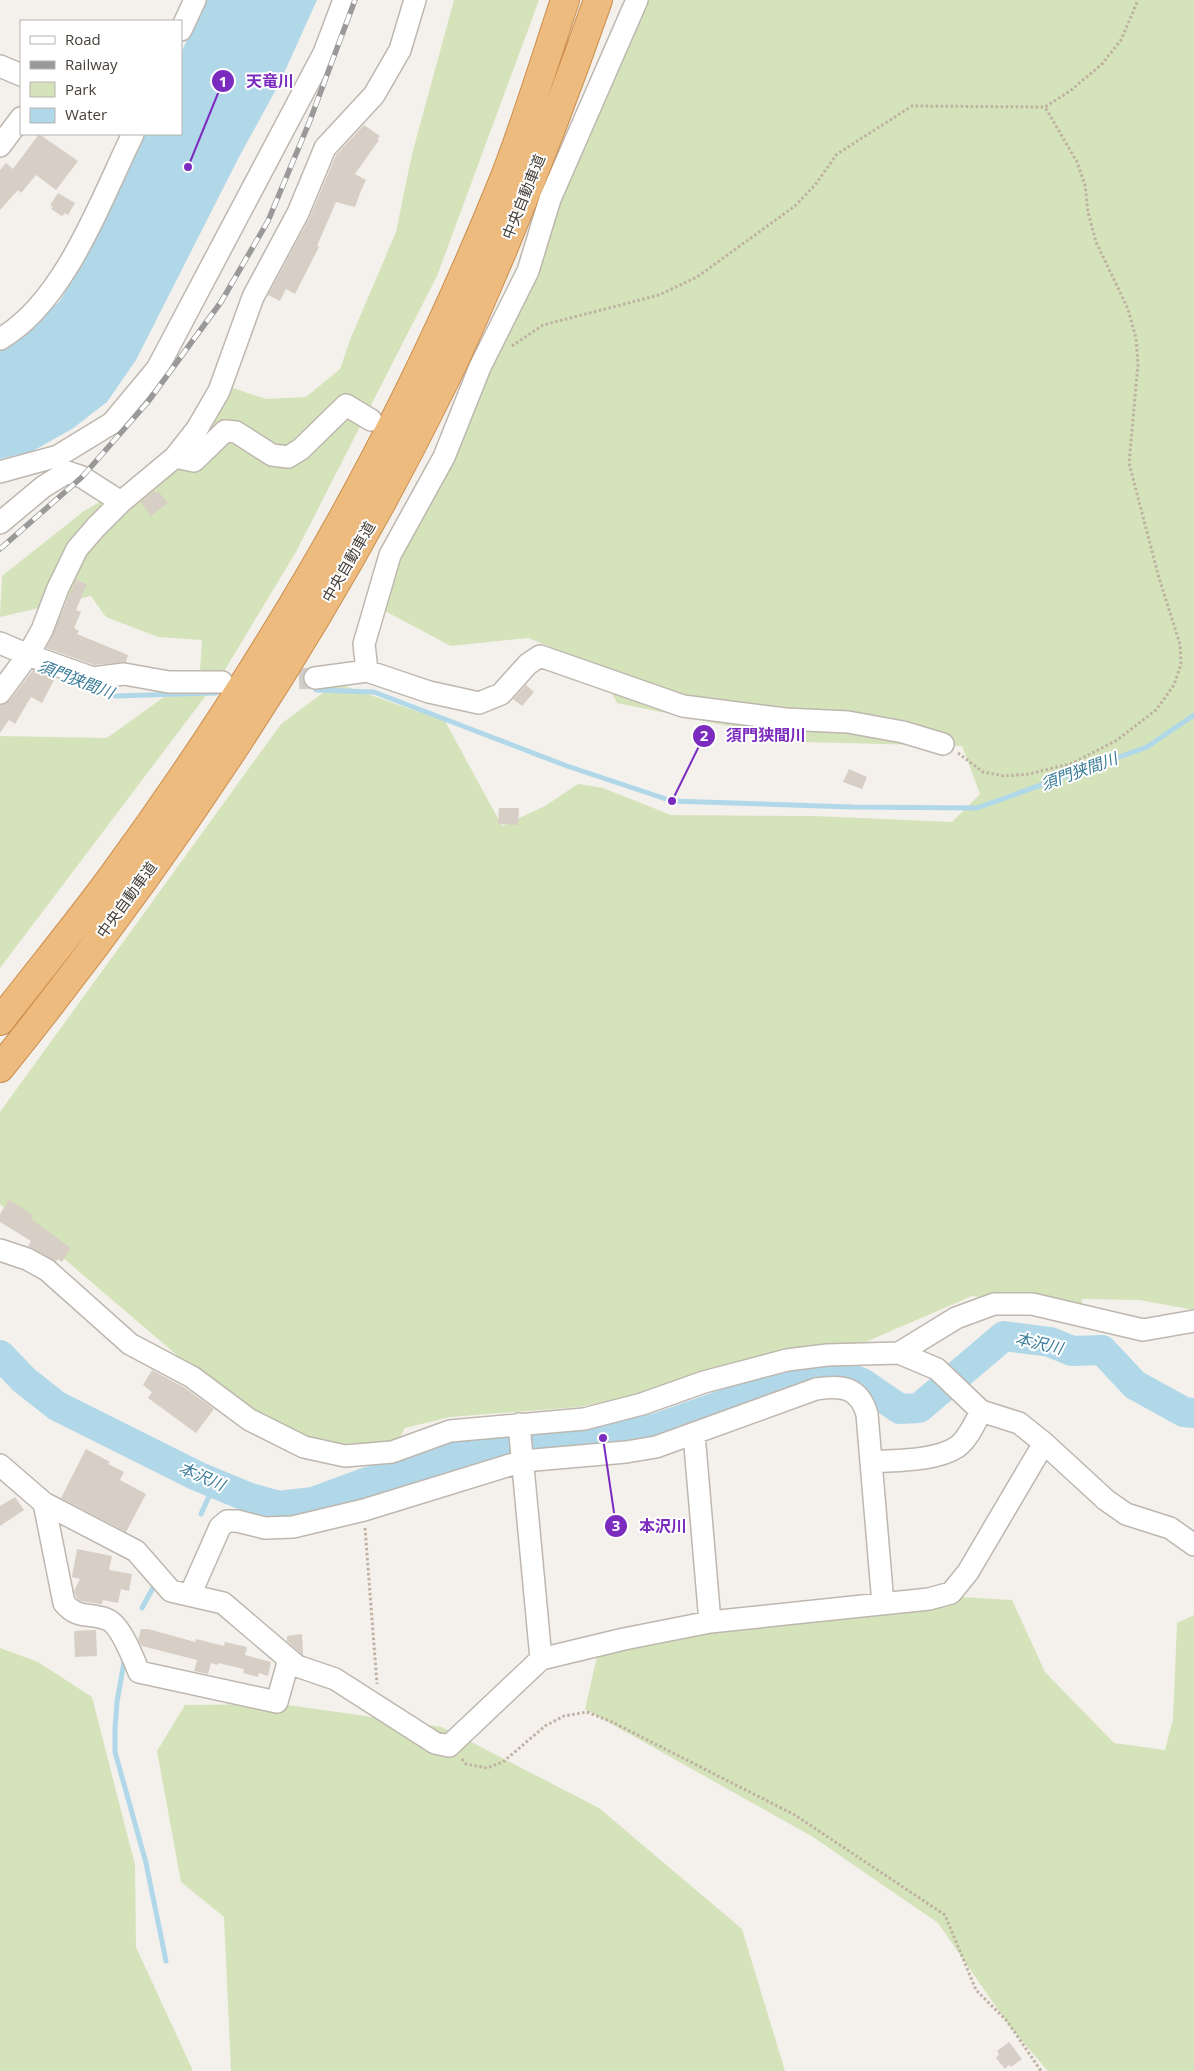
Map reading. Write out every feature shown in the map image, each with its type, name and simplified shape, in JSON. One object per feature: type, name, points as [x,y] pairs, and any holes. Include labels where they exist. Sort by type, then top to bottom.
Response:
[{"type":"highway","name":"中央自動車道","points":[[0,1021],[112,876],[205,743],[274,636],[325,548],[419,371],[460,281],[504,176],[565,0]]},
{"type":"highway","name":"中央自動車道","points":[[0,1068],[136,889],[229,757],[299,648],[350,561],[445,382],[530,186],[598,0]]},
{"type":"street","points":[[182,28],[195,0]]},
{"type":"street","points":[[0,472],[58,456],[112,423],[157,369],[324,53],[344,0]]},
{"type":"street","points":[[0,693],[28,655],[42,630],[58,588],[78,549],[96,527],[121,502],[175,457],[197,429],[219,391],[253,297],[298,213],[326,148],[374,95],[400,50],[415,0]]},
{"type":"street","points":[[367,671],[364,644],[390,555],[436,453],[528,271],[550,199],[637,0]]},
{"type":"street","points":[[0,66],[20,75]]},
{"type":"street","points":[[0,146],[20,119]]},
{"type":"street","points":[[0,339],[34,312],[56,285],[77,251],[133,135]]},
{"type":"street","points":[[175,457],[194,461],[225,431],[236,432],[272,455],[288,457],[301,449],[346,405],[371,420]]},
{"type":"street","points":[[0,523],[43,487],[67,472],[82,477],[121,502]]},
{"type":"street","points":[[0,643],[93,678],[124,674],[169,682],[222,682]]},
{"type":"street","points":[[315,678],[367,671],[430,692],[479,703],[501,694],[528,664],[540,656],[683,706],[785,719],[848,722],[903,732],[943,744]]},
{"type":"street","points":[[0,1250],[27,1259],[47,1270],[130,1344],[192,1377],[250,1420],[304,1446],[346,1456],[392,1452],[450,1431],[584,1419],[642,1404],[704,1382],[787,1360],[827,1355],[899,1353],[937,1369],[982,1411],[1019,1423],[1044,1443],[1106,1500],[1126,1514],[1170,1528],[1194,1545]]},
{"type":"street","points":[[899,1353],[956,1318],[994,1304],[1032,1304],[1143,1330],[1194,1321]]},
{"type":"street","points":[[190,1595],[220,1526],[227,1521],[237,1521],[265,1528],[279,1529],[364,1510],[523,1460],[626,1452],[656,1446],[816,1389],[833,1386],[847,1389],[857,1394],[864,1403],[867,1414],[883,1604]]},
{"type":"street","points":[[872,1462],[944,1454],[958,1446],[982,1411]]},
{"type":"street","points":[[519,1424],[541,1659]]},
{"type":"street","points":[[694,1434],[710,1622]]},
{"type":"street","points":[[0,1465],[44,1503],[136,1551],[171,1590],[223,1603],[297,1666],[336,1679],[435,1743],[450,1746],[541,1659],[624,1639],[710,1622],[929,1600],[950,1592],[968,1572],[1044,1443]]},
{"type":"street","points":[[44,1503],[64,1603],[73,1613],[108,1619],[118,1628],[139,1672],[277,1702],[289,1659]]},
{"type":"path","points":[[480,367],[543,325],[659,295],[697,277],[794,206],[815,185],[837,154],[912,106],[1046,107],[1070,91],[1102,64],[1121,40],[1138,0]]},
{"type":"path","points":[[943,744],[984,772],[1004,776],[1029,774],[1073,763],[1117,740],[1156,710],[1174,685],[1181,664],[1180,644],[1159,578],[1129,463],[1138,364],[1136,338],[1128,309],[1096,242],[1088,212],[1085,185],[1077,162],[1046,107]]},
{"type":"path","points":[[364,1510],[378,1706]]},
{"type":"path","points":[[450,1746],[466,1764],[487,1768],[503,1762],[545,1726],[564,1716],[587,1712],[621,1726],[794,1815],[945,1915],[976,1990],[1007,2021],[1041,2071]]},
{"type":"green space","points":[[454,0],[539,0],[437,276],[296,552],[223,673],[0,968],[0,736],[107,738],[200,671],[202,640],[158,637],[106,617],[91,596],[0,617],[2,576],[84,511],[151,473],[218,383],[266,399],[306,397],[340,369],[352,335],[396,232],[412,154]]},
{"type":"green space","points":[[632,0],[1194,0],[1194,1310],[1139,1300],[1082,1299],[1082,1312],[972,1296],[861,1344],[816,1357],[579,1407],[450,1417],[405,1428],[390,1454],[344,1459],[254,1421],[0,1204],[0,1112],[281,724],[336,683],[445,721],[502,826],[545,806],[578,784],[603,788],[671,815],[815,816],[952,822],[980,794],[962,746],[806,742],[617,703],[597,665],[528,638],[451,646],[383,610],[391,564],[524,276]]},
{"type":"green space","points":[[943,1596],[1012,1600],[1045,1672],[1114,1743],[1165,1750],[1173,1719],[1177,1623],[1194,1615],[1194,2071],[1048,2071],[1010,2027],[938,1923],[813,1837],[585,1709],[598,1652],[687,1627]]},
{"type":"green space","points":[[0,1648],[38,1662],[92,1697],[135,1865],[136,1947],[193,2071],[0,2071]]},
{"type":"green space","points":[[281,1704],[442,1727],[599,1808],[742,1929],[785,2071],[231,2071],[224,1917],[181,1882],[157,1751],[185,1705]]},
{"type":"water","points":[[205,0],[317,0],[279,84],[239,157],[136,360],[107,402],[72,429],[31,452],[0,459],[0,349],[20,335],[59,302],[87,255],[145,135],[182,135],[182,51]]},
{"type":"building","points":[[364,125],[380,136],[355,174],[366,180],[355,207],[336,202],[317,246],[319,247],[295,294],[286,289],[280,301],[268,295],[309,219],[336,155]]},
{"type":"building","points":[[38,135],[78,161],[56,190],[36,175],[21,193],[18,190],[0,210],[0,170],[6,163],[13,169]]},
{"type":"building","points":[[58,193],[75,203],[68,215],[65,213],[62,216],[51,209],[53,207],[50,205]]},
{"type":"building","points":[[154,491],[156,493],[158,491],[168,503],[151,516],[141,502]]},
{"type":"building","points":[[76,580],[87,584],[76,610],[81,612],[74,628],[79,631],[77,634],[128,655],[126,662],[94,665],[46,648]]},
{"type":"building","points":[[33,670],[55,678],[42,703],[31,697],[15,724],[9,720],[0,733],[0,705],[10,700]]},
{"type":"building","points":[[526,685],[534,692],[522,706],[513,699]]},
{"type":"building","points":[[849,769],[867,777],[862,789],[843,782]]},
{"type":"building","points":[[499,808],[519,808],[518,825],[498,824]]},
{"type":"building","points":[[9,1200],[33,1215],[31,1219],[71,1248],[62,1262],[58,1259],[56,1262],[28,1246],[31,1241],[0,1222],[0,1214]]},
{"type":"building","points":[[152,1370],[185,1388],[214,1409],[196,1433],[148,1398],[152,1392],[143,1385]]},
{"type":"building","points":[[86,1449],[124,1472],[120,1480],[146,1494],[126,1532],[61,1498]]},
{"type":"building","points":[[15,1497],[24,1510],[0,1526],[0,1506]]},
{"type":"building","points":[[77,1549],[112,1556],[109,1570],[132,1574],[129,1591],[121,1589],[118,1603],[103,1600],[102,1604],[100,1604],[80,1601],[76,1597],[74,1591],[80,1579],[72,1577]]},
{"type":"building","points":[[141,1629],[148,1629],[195,1642],[196,1639],[224,1646],[225,1642],[247,1647],[245,1655],[271,1662],[268,1676],[259,1673],[258,1677],[243,1673],[244,1669],[218,1663],[217,1665],[211,1663],[208,1674],[194,1671],[197,1660],[142,1646],[138,1640]]},
{"type":"building","points":[[96,1630],[97,1656],[75,1657],[74,1631]]},
{"type":"building","points":[[302,1634],[303,1655],[287,1641],[287,1636]]},
{"type":"building","points":[[1009,2042],[1022,2059],[1005,2069],[996,2058],[999,2054],[997,2051]]},
{"type":"waterway","name":"須門狭間川","points":[[88,686],[115,696],[216,693]]},
{"type":"waterway","name":"須門狭間川","points":[[316,690],[374,692],[567,766],[672,801],[852,807],[977,808],[1147,747],[1194,715]]},
{"type":"waterway","name":"本沢川","points":[[0,1355],[24,1380],[57,1406],[197,1476],[250,1498],[279,1506],[313,1502],[367,1482],[412,1471],[480,1447],[508,1442],[603,1438],[657,1428],[811,1374],[839,1374],[862,1383],[900,1409],[919,1408],[1004,1336],[1050,1342],[1072,1351],[1102,1350],[1135,1385],[1184,1412],[1194,1413]]},
{"type":"waterway","points":[[201,1514],[215,1483]]},
{"type":"waterway","points":[[142,1608],[154,1586]]},
{"type":"waterway","points":[[124,1662],[117,1702],[115,1752],[146,1863],[166,1961]]},
{"type":"tunnel","points":[[267,680],[315,678]]},
{"type":"railway","points":[[0,549],[82,477],[147,403],[221,302],[268,221],[309,123],[355,0]]},
{"type":"place","name":"天竜川","points":[[188,167]]},
{"type":"place","name":"須門狭間川","points":[[672,801]]},
{"type":"place","name":"本沢川","points":[[603,1438]]}]
